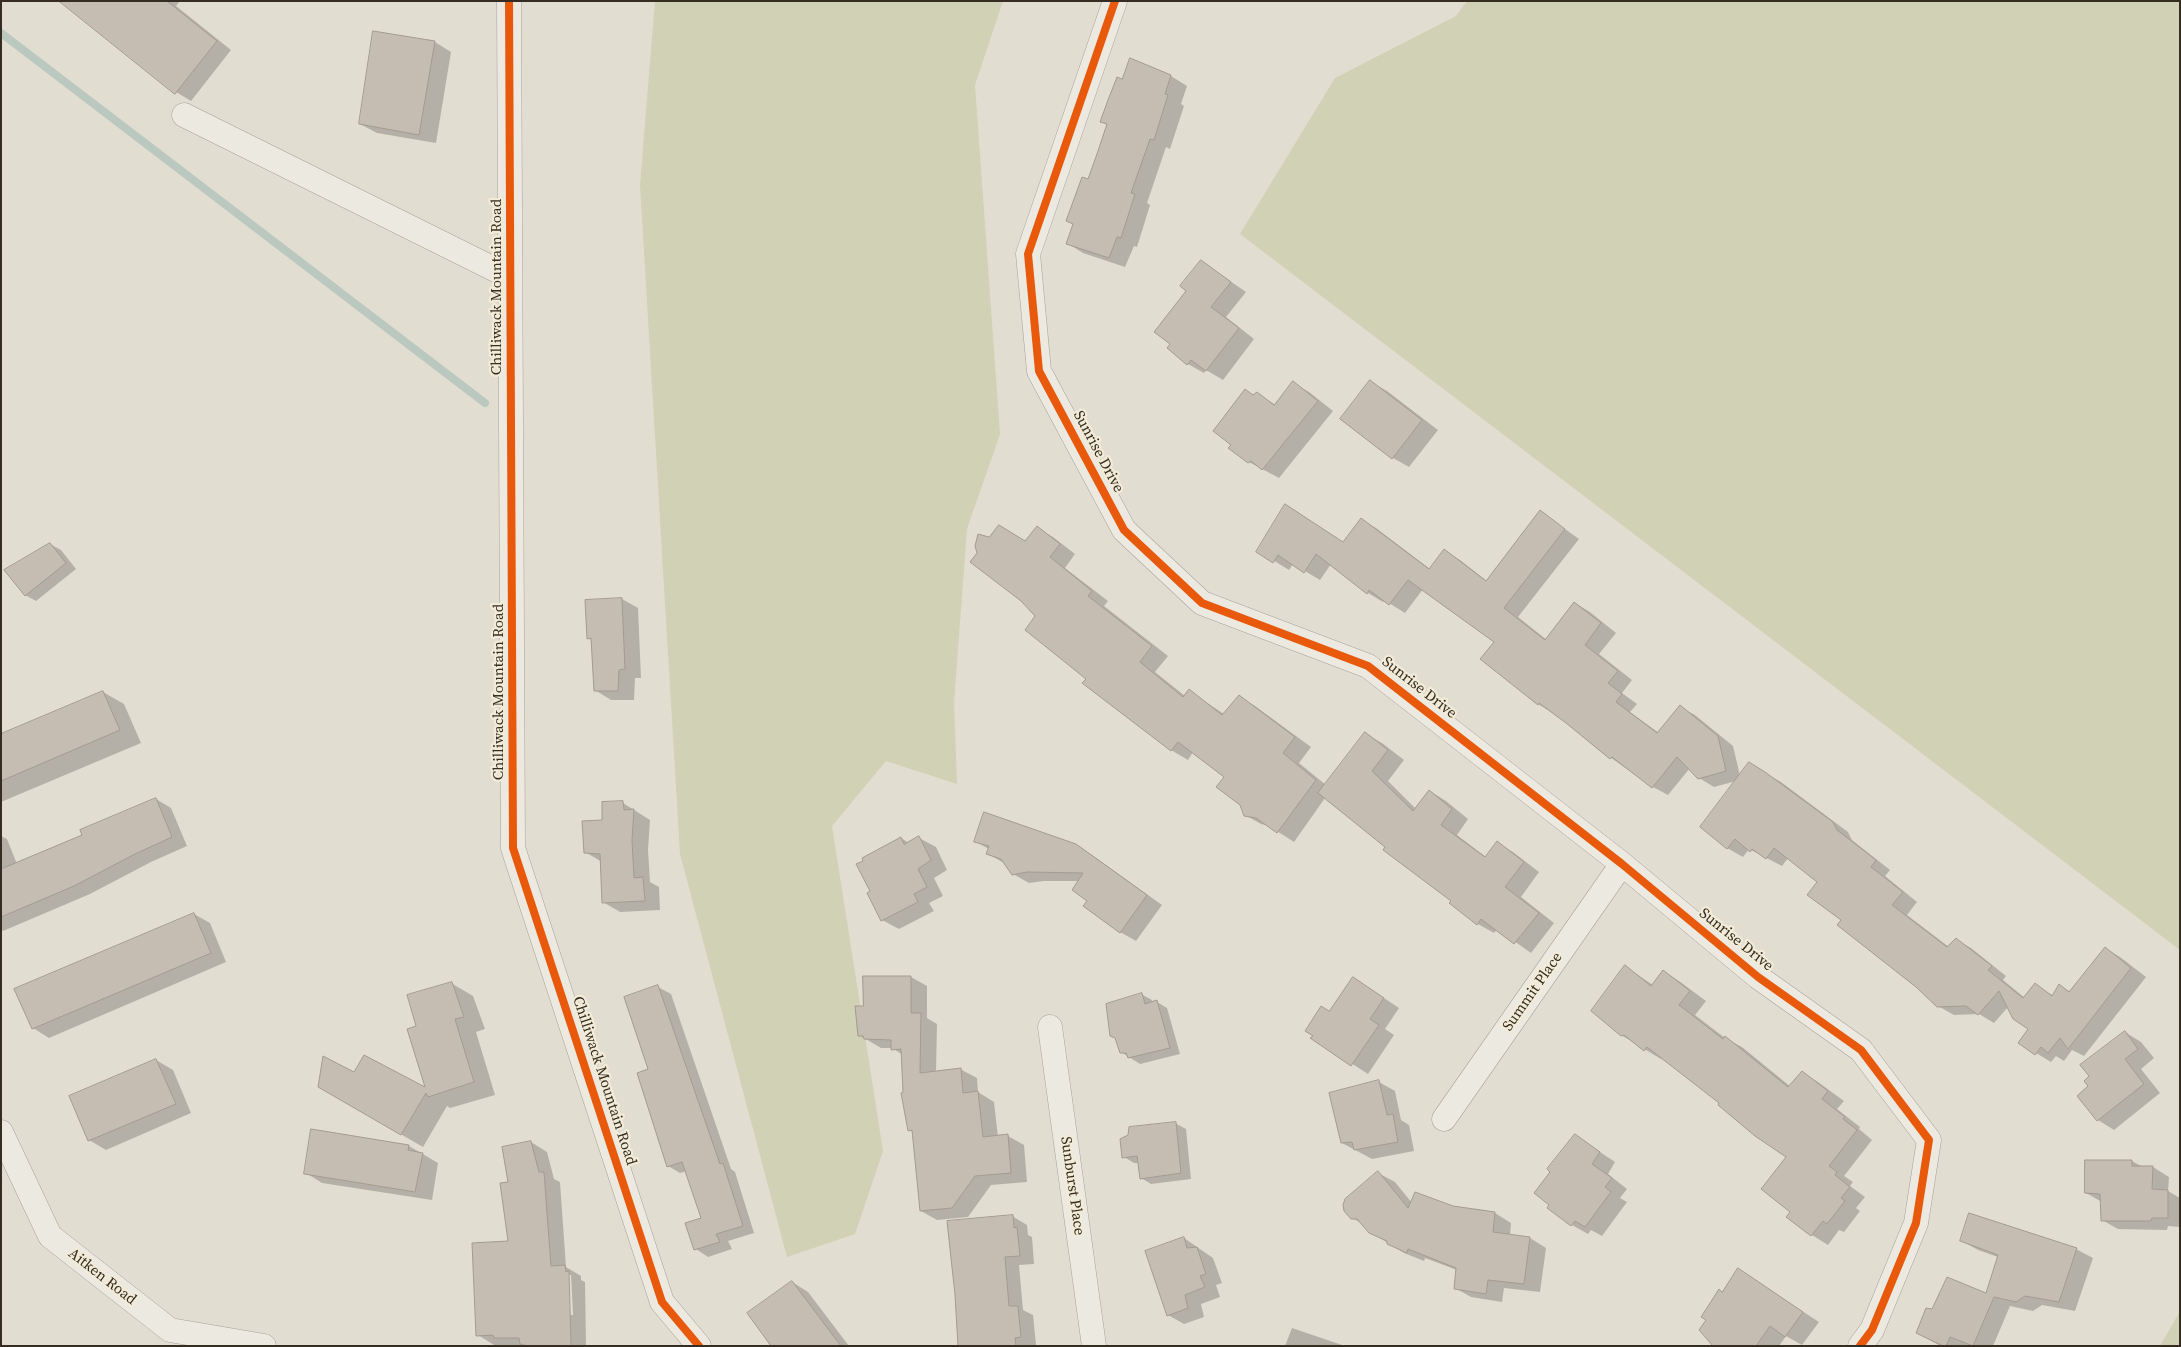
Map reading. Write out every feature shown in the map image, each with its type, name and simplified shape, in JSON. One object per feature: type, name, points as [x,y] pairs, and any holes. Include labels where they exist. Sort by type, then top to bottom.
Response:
[{"type":"street","name":"Chilliwack Mountain Road","points":[[509,1],[513,848],[662,1302],[699,1346]]},
{"type":"street","name":"Sunrise Drive","points":[[1115,1],[1028,254],[1039,371],[1124,530],[1202,603],[1368,666],[1622,864],[1758,976],[1860,1050],[1929,1140],[1916,1223],[1872,1330],[1860,1346]]},
{"type":"street","points":[[184,115],[510,278]]},
{"type":"street","name":"Summit Place","points":[[1444,1119],[1622,864]]},
{"type":"street","name":"Sunburst Place","points":[[1050,1027],[1094,1346]]},
{"type":"street","name":"Aitken Road","points":[[1,1132],[50,1236],[170,1330],[264,1346]]},
{"type":"green space","points":[[655,1],[1003,1],[975,85],[1000,434],[967,529],[954,703],[957,784],[886,761],[832,826],[883,1151],[855,1234],[787,1257],[680,854],[640,185]]},
{"type":"green space","points":[[1467,1],[2180,1],[2180,950],[1240,234],[1335,78],[1456,16]]},
{"type":"green space","points":[[2180,1311],[2180,1346],[2160,1346]]},
{"type":"building","points":[[59,1],[167,1],[217,41],[175,94]]},
{"type":"building","points":[[373,31],[435,41],[419,135],[359,124]]},
{"type":"building","points":[[1130,58],[1171,75],[1165,94],[1168,95],[1154,140],[1150,139],[1131,193],[1135,194],[1121,238],[1117,237],[1109,258],[1066,244],[1073,224],[1066,221],[1082,177],[1088,179],[1097,154],[1107,124],[1100,122],[1117,77],[1122,79]]},
{"type":"building","points":[[1201,260],[1231,282],[1211,307],[1239,328],[1206,371],[1191,360],[1187,365],[1167,348],[1170,344],[1154,332],[1186,291],[1180,286]]},
{"type":"building","points":[[1370,380],[1422,420],[1392,459],[1340,419]]},
{"type":"building","points":[[1293,381],[1318,401],[1262,470],[1251,461],[1248,463],[1228,448],[1231,445],[1213,431],[1245,389],[1253,395],[1257,392],[1274,405]]},
{"type":"building","points":[[1285,504],[1343,542],[1361,518],[1429,569],[1444,549],[1486,581],[1540,510],[1565,529],[1504,608],[1545,640],[1574,602],[1601,623],[1585,645],[1618,671],[1608,683],[1622,694],[1616,702],[1657,733],[1680,705],[1718,736],[1726,771],[1698,779],[1677,757],[1652,788],[1612,757],[1610,759],[1539,703],[1538,705],[1480,659],[1494,642],[1408,580],[1389,605],[1369,590],[1367,594],[1316,554],[1304,573],[1278,555],[1273,563],[1256,552]]},
{"type":"building","points":[[999,525],[1025,541],[1037,526],[1060,544],[1050,557],[1092,591],[1088,596],[1152,646],[1140,662],[1183,697],[1189,689],[1222,715],[1239,695],[1295,737],[1283,753],[1316,780],[1277,833],[1256,818],[1244,816],[1240,805],[1216,787],[1224,777],[1178,742],[1171,751],[1082,683],[1086,679],[1025,630],[1035,616],[1021,601],[970,562],[977,553],[975,546],[978,534],[989,537]]},
{"type":"building","points":[[50,543],[66,563],[25,596],[4,570]]},
{"type":"building","points":[[622,598],[625,669],[619,670],[618,691],[594,691],[591,638],[587,639],[585,600]]},
{"type":"building","points":[[103,691],[120,730],[1,781],[1,734]]},
{"type":"building","points":[[1365,732],[1388,750],[1372,771],[1413,811],[1429,790],[1452,809],[1441,825],[1485,857],[1497,841],[1524,862],[1505,887],[1539,913],[1514,944],[1481,919],[1477,925],[1449,903],[1451,901],[1383,850],[1385,847],[1318,793]]},
{"type":"building","points":[[1749,762],[1833,822],[1837,830],[1876,860],[1871,867],[1903,892],[1892,905],[1947,947],[1956,938],[1992,966],[1988,970],[2023,998],[2035,983],[2052,996],[2059,984],[2069,992],[2105,947],[2131,968],[2068,1049],[2060,1038],[2048,1053],[2041,1047],[2035,1055],[2018,1043],[2028,1029],[2013,1019],[1999,991],[1978,1015],[1966,1006],[1937,1007],[1916,987],[1837,925],[1841,920],[1807,895],[1817,882],[1774,848],[1766,859],[1752,849],[1750,852],[1735,839],[1727,849],[1700,827]]},
{"type":"building","points":[[156,798],[172,837],[74,886],[1,917],[1,869],[82,835],[80,830]]},
{"type":"building","points":[[623,801],[624,810],[634,809],[632,840],[634,878],[643,877],[645,901],[602,903],[600,854],[584,853],[582,821],[602,820],[602,802]]},
{"type":"building","points":[[984,812],[1076,844],[1147,895],[1120,933],[1083,906],[1087,901],[1072,890],[1083,873],[1027,872],[1012,875],[1001,859],[986,854],[989,846],[974,842]]},
{"type":"building","points":[[919,836],[931,860],[918,869],[927,887],[914,894],[918,902],[881,921],[867,893],[870,891],[856,864],[863,861],[862,858],[901,837],[904,844]]},
{"type":"building","points":[[194,913],[211,953],[32,1029],[14,989]]},
{"type":"building","points":[[1625,965],[1651,986],[1663,970],[1690,991],[1679,1005],[1723,1039],[1725,1036],[1788,1087],[1802,1071],[1828,1091],[1822,1099],[1845,1117],[1843,1119],[1857,1130],[1829,1166],[1837,1172],[1835,1175],[1850,1187],[1841,1198],[1845,1201],[1827,1224],[1823,1221],[1811,1236],[1786,1217],[1790,1212],[1761,1189],[1786,1157],[1755,1136],[1718,1105],[1719,1103],[1647,1047],[1644,1051],[1624,1035],[1621,1036],[1591,1011]]},
{"type":"building","points":[[863,976],[911,976],[911,1013],[921,1013],[920,1073],[961,1068],[963,1093],[978,1091],[983,1137],[1008,1134],[1011,1173],[975,1176],[952,1208],[920,1211],[912,1130],[908,1131],[901,1093],[903,1092],[901,1049],[891,1050],[891,1040],[864,1039],[863,1036],[858,1036],[855,1006],[863,1006]]},
{"type":"building","points":[[1353,977],[1384,998],[1370,1019],[1379,1025],[1351,1066],[1310,1038],[1313,1036],[1305,1031],[1321,1006],[1329,1011]]},
{"type":"building","points":[[452,982],[464,1017],[455,1019],[474,1082],[428,1097],[426,1093],[401,1135],[318,1087],[323,1056],[354,1072],[364,1055],[425,1087],[407,1029],[416,1026],[407,995]]},
{"type":"building","points":[[658,985],[720,1164],[723,1163],[743,1226],[716,1234],[720,1242],[694,1250],[685,1223],[701,1218],[682,1162],[667,1167],[637,1073],[648,1069],[624,997]]},
{"type":"building","points":[[1142,993],[1145,1004],[1157,1000],[1170,1048],[1128,1058],[1126,1053],[1120,1053],[1115,1038],[1110,1036],[1106,1004]]},
{"type":"building","points":[[2125,1031],[2138,1049],[2125,1059],[2144,1084],[2097,1121],[2077,1096],[2088,1086],[2084,1081],[2089,1076],[2080,1065]]},
{"type":"building","points":[[156,1059],[176,1104],[88,1141],[69,1096]]},
{"type":"building","points":[[1379,1080],[1387,1115],[1393,1114],[1398,1142],[1354,1150],[1352,1142],[1341,1143],[1329,1093]]},
{"type":"building","points":[[1176,1122],[1181,1173],[1140,1179],[1137,1156],[1122,1158],[1120,1139],[1128,1135],[1129,1127]]},
{"type":"building","points":[[311,1129],[409,1145],[408,1150],[423,1153],[415,1192],[304,1174]]},
{"type":"building","points":[[1575,1134],[1600,1152],[1592,1164],[1612,1178],[1605,1187],[1611,1192],[1585,1227],[1575,1221],[1571,1226],[1547,1208],[1549,1205],[1534,1193],[1550,1172],[1547,1169]]},
{"type":"building","points":[[531,1141],[539,1172],[544,1172],[551,1266],[565,1265],[566,1272],[569,1271],[571,1346],[528,1346],[520,1344],[519,1338],[494,1338],[493,1335],[476,1336],[472,1243],[508,1241],[500,1183],[508,1182],[502,1147]]},
{"type":"building","points":[[2085,1160],[2132,1160],[2132,1166],[2153,1166],[2152,1189],[2168,1190],[2168,1218],[2152,1218],[2151,1221],[2101,1221],[2100,1194],[2085,1193]]},
{"type":"building","points":[[1378,1171],[1408,1208],[1415,1192],[1453,1206],[1495,1212],[1493,1232],[1530,1237],[1524,1284],[1488,1280],[1486,1294],[1454,1289],[1456,1268],[1408,1249],[1407,1253],[1369,1233],[1357,1219],[1351,1219],[1344,1211],[1343,1205],[1345,1199]]},
{"type":"building","points":[[1969,1213],[2077,1248],[2059,1302],[2025,1296],[2016,1302],[1994,1297],[1973,1346],[1950,1337],[1946,1346],[1943,1346],[1916,1333],[1926,1308],[1932,1309],[1947,1277],[1986,1293],[1998,1255],[1960,1241]]},
{"type":"building","points":[[1013,1215],[1014,1228],[1017,1227],[1020,1256],[1005,1257],[1009,1306],[1018,1306],[1021,1337],[1015,1338],[1016,1346],[958,1346],[947,1221]]},
{"type":"building","points":[[1184,1237],[1187,1248],[1197,1247],[1206,1274],[1200,1276],[1205,1287],[1185,1295],[1188,1308],[1167,1316],[1145,1251]]},
{"type":"building","points":[[1738,1268],[1803,1312],[1785,1337],[1770,1326],[1756,1346],[1713,1346],[1699,1330],[1706,1320],[1701,1317],[1719,1289],[1722,1292]]},
{"type":"building","points":[[792,1281],[841,1346],[771,1346],[747,1313]]},
{"type":"waterway","points":[[1,33],[485,403]]},
{"type":"cycle path","points":[[509,1],[513,848],[662,1302],[699,1346]]},
{"type":"cycle path","points":[[1115,1],[1028,254],[1039,371],[1124,530],[1202,603],[1368,666],[1622,864],[1758,977],[1861,1050],[1929,1140],[1916,1223],[1872,1330],[1860,1346]]}]
